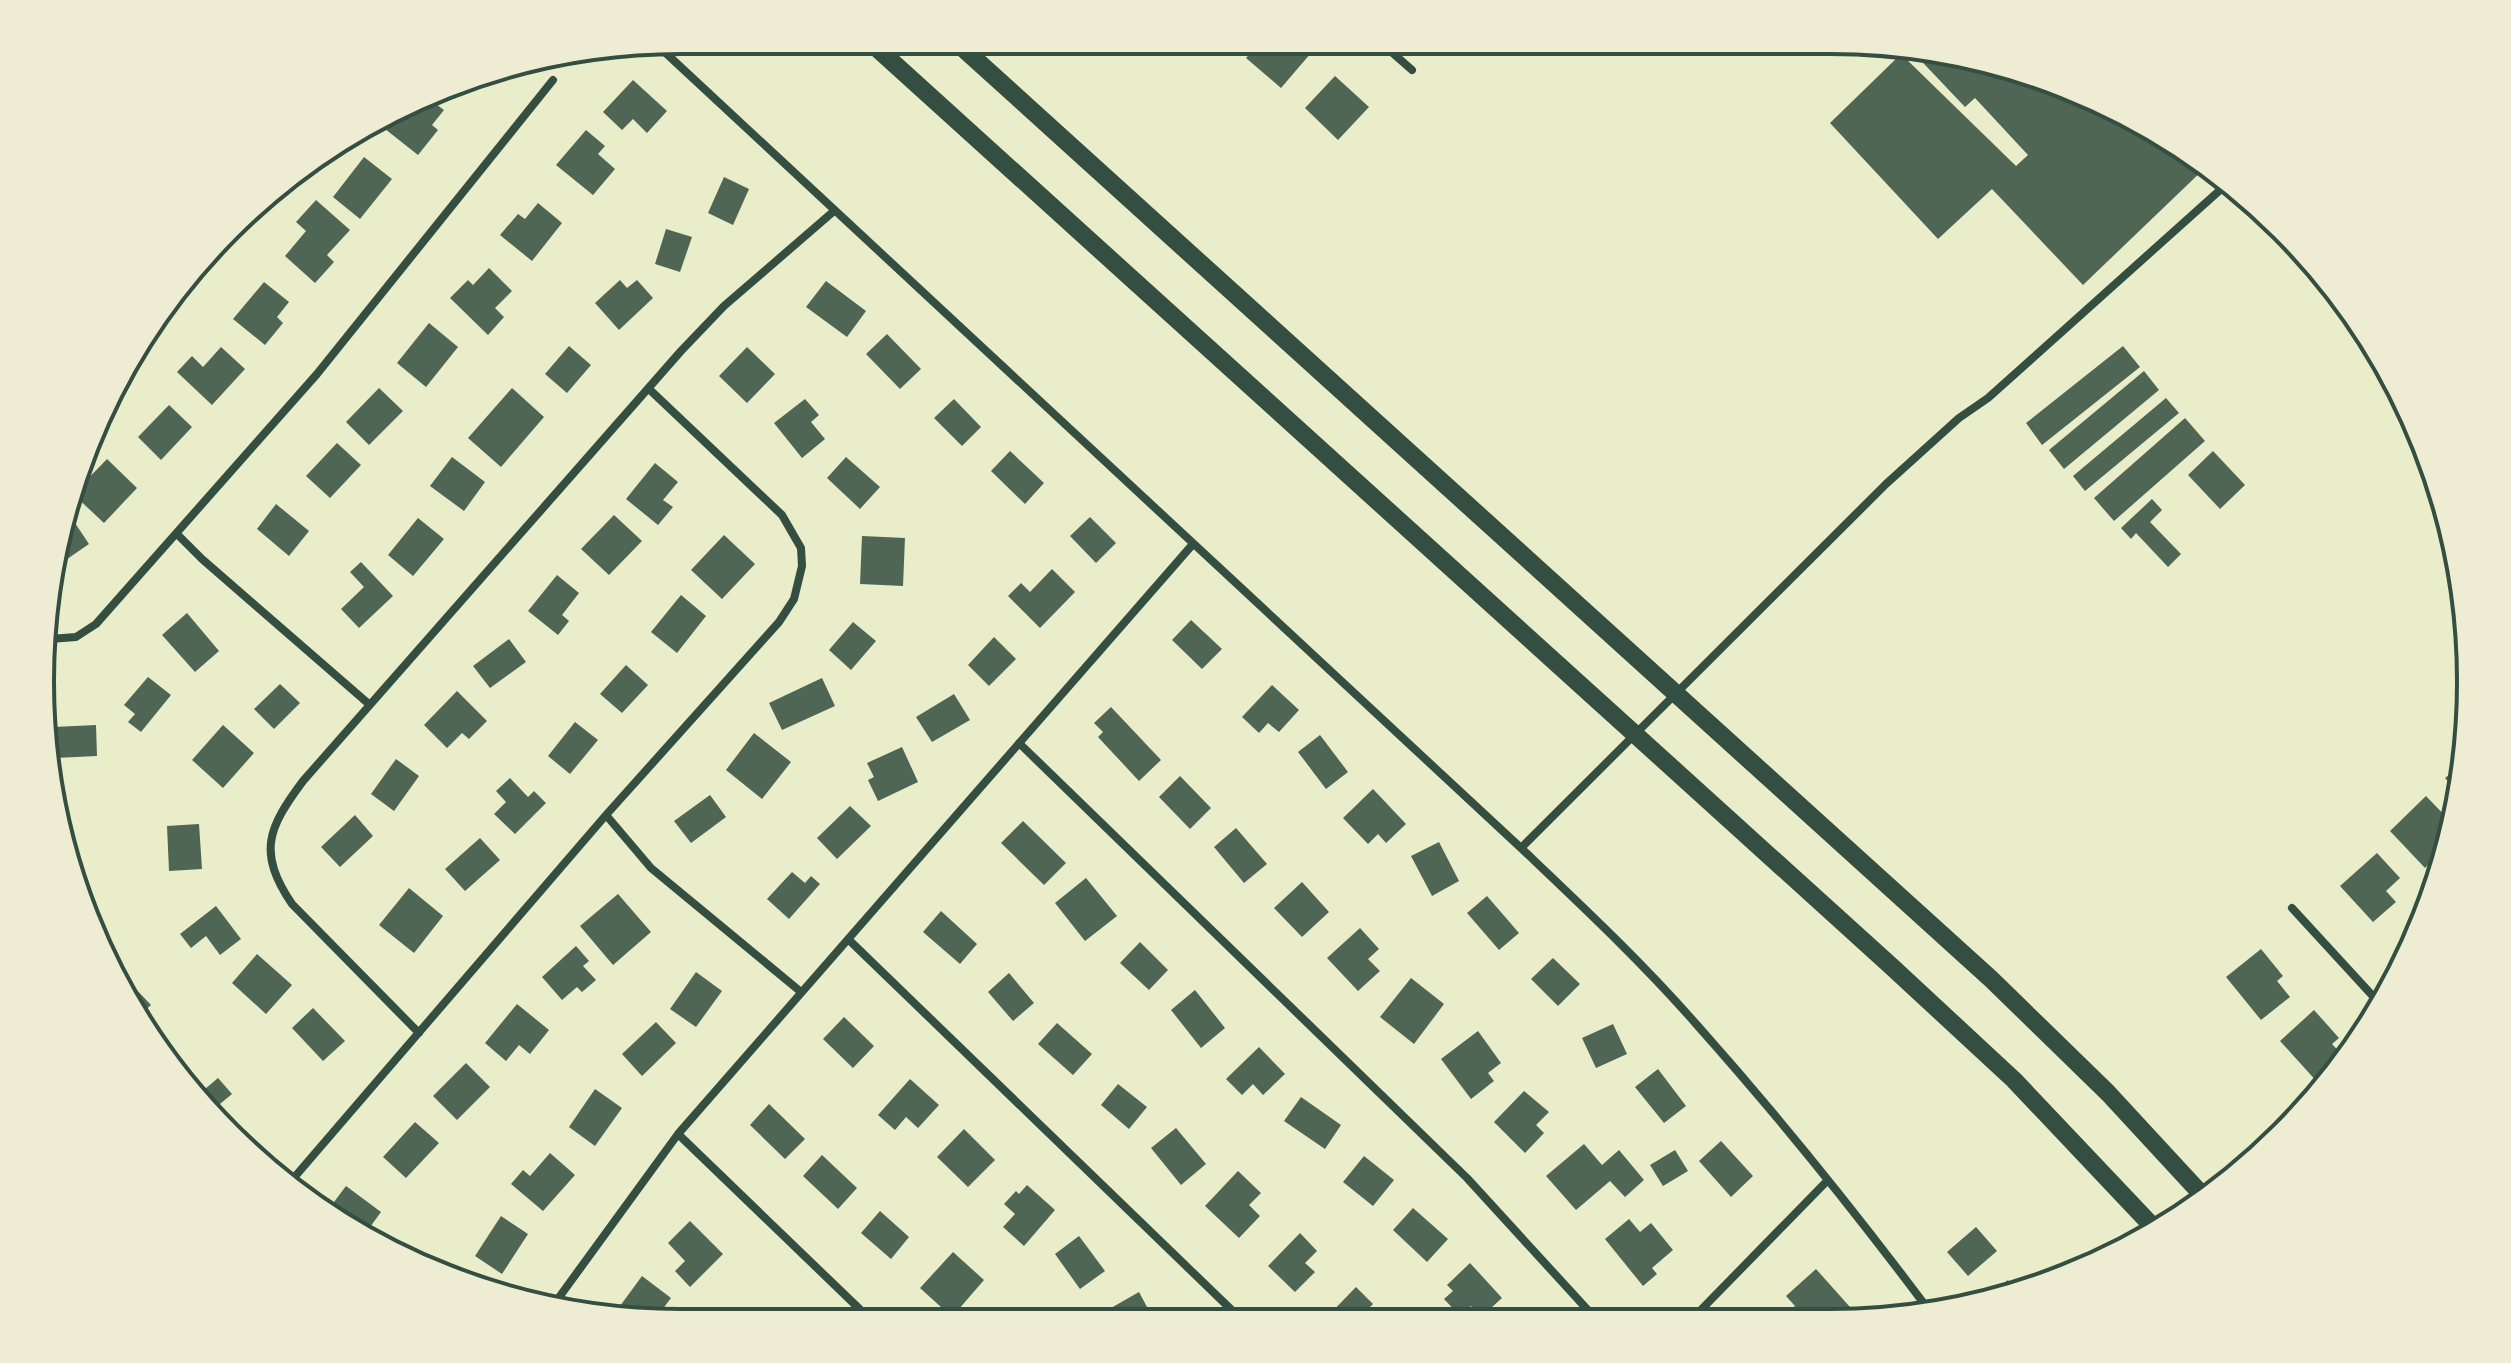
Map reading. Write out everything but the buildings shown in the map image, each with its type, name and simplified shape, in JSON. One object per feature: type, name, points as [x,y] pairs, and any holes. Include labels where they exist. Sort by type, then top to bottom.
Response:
[{"type":"highway","points":[[883,54],[1891,966],[2014,1080],[2148,1222]]},
{"type":"highway","points":[[969,54],[1991,979],[2108,1093],[2197,1189]]},
{"type":"street","points":[[667,54],[1521,848],[1630,954],[1696,1024],[1827,1181],[1922,1302]]},
{"type":"street","points":[[1394,54],[1412,70]]},
{"type":"street","points":[[55,639],[76,637],[96,624],[177,534],[317,374],[553,80]]},
{"type":"street","points":[[1521,848],[1886,484],[1959,418],[1988,398],[2219,191]]},
{"type":"street","points":[[419,1033],[292,904],[278,883],[270,861],[272,834],[280,812],[303,781],[724,306],[834,211]]},
{"type":"street","points":[[296,1176],[606,815],[779,622],[794,599],[802,566],[801,548],[782,515],[649,389]]},
{"type":"street","points":[[177,534],[370,705]]},
{"type":"street","points":[[559,1297],[678,1134],[1193,544]]},
{"type":"street","points":[[1019,743],[1467,1178],[1587,1309]]},
{"type":"street","points":[[606,815],[651,868],[801,992]]},
{"type":"street","points":[[2292,908],[2372,996]]},
{"type":"street","points":[[848,939],[1231,1309]]},
{"type":"street","points":[[678,1134],[860,1309]]},
{"type":"street","points":[[1702,1309],[1827,1181]]}]
